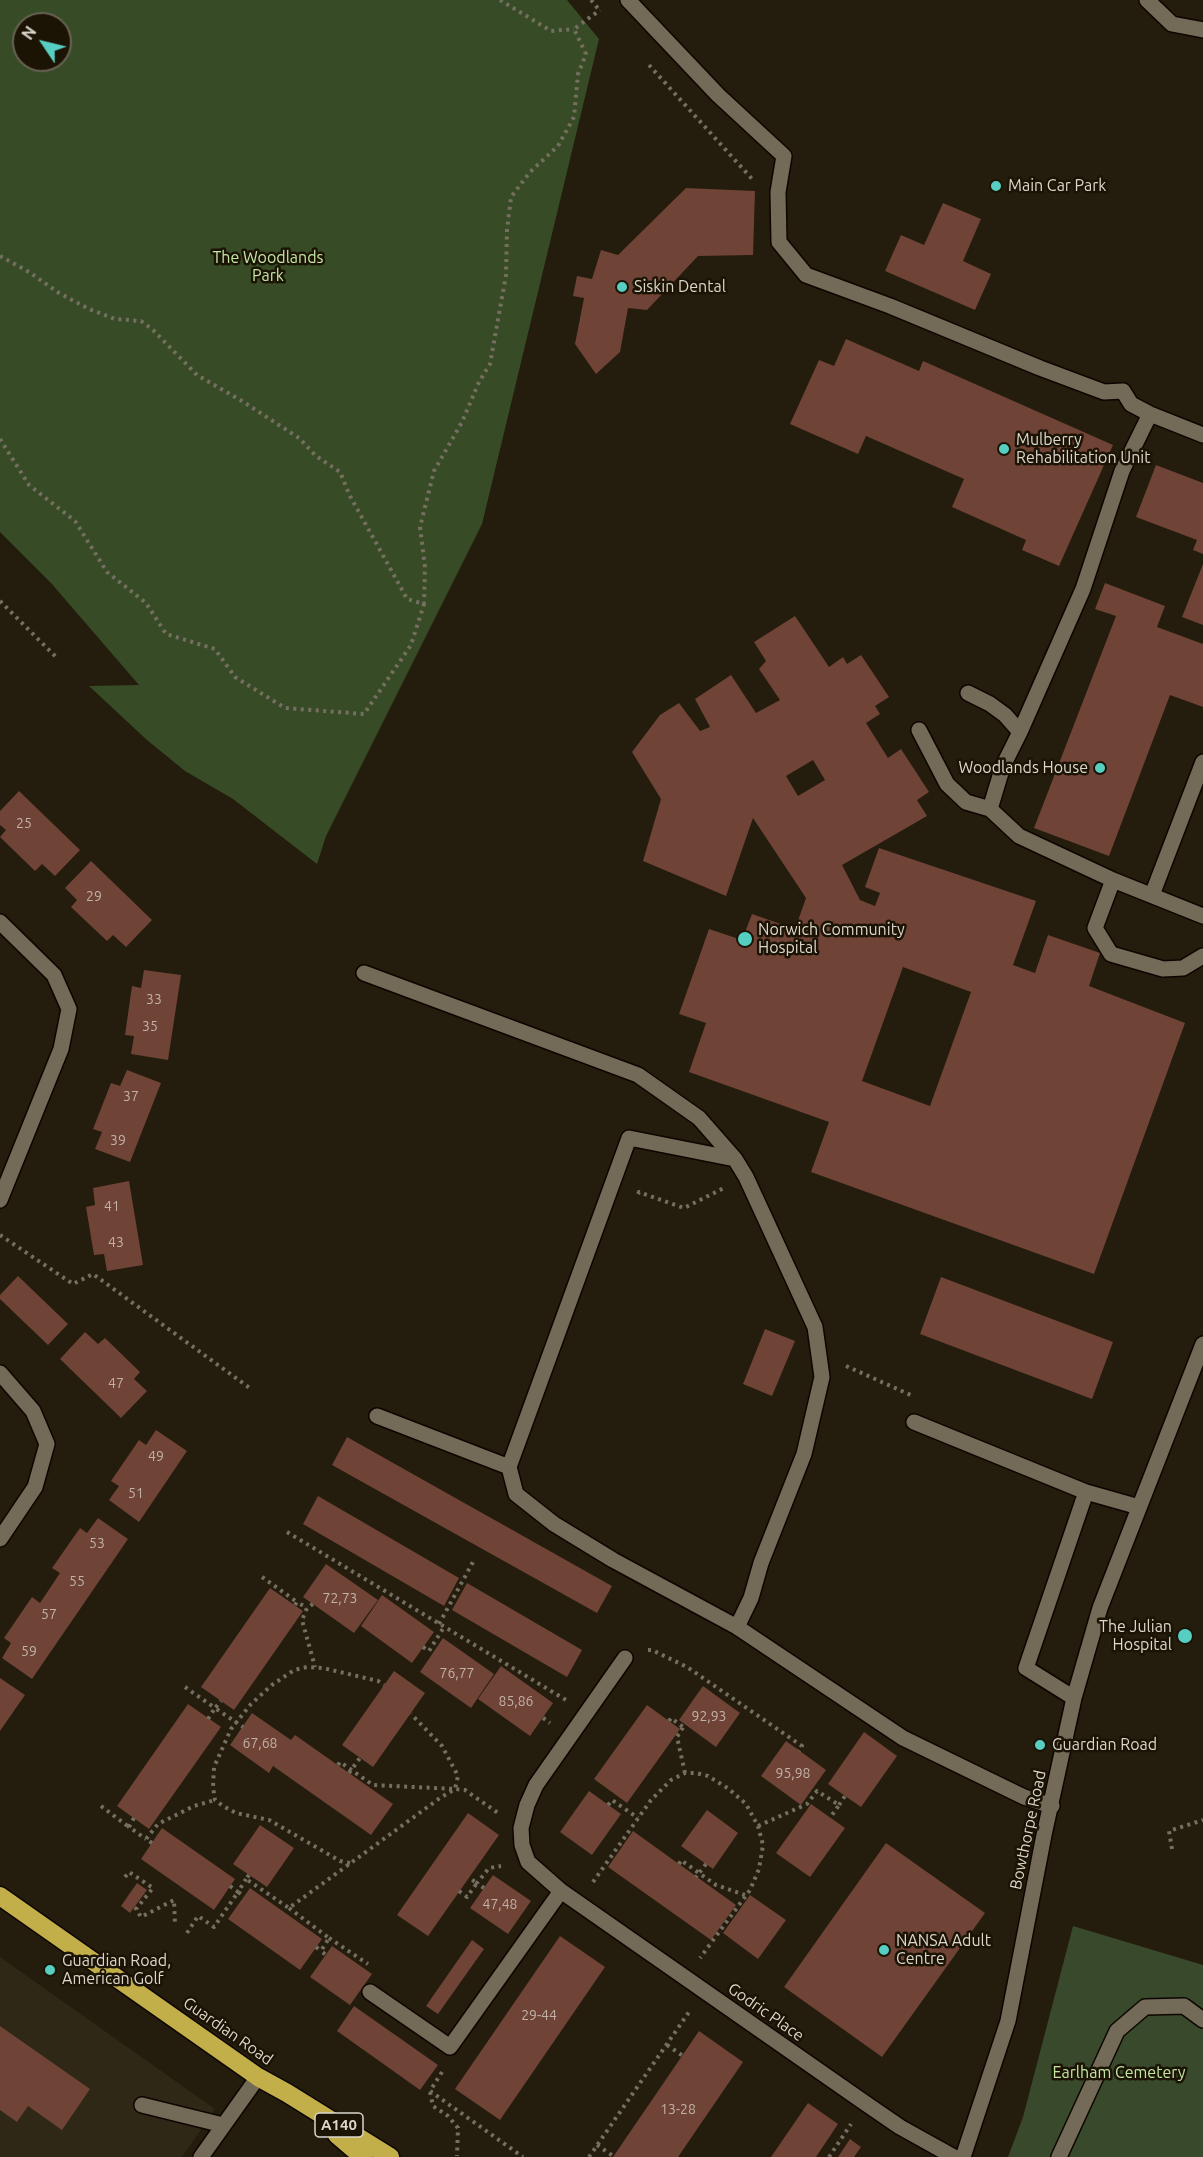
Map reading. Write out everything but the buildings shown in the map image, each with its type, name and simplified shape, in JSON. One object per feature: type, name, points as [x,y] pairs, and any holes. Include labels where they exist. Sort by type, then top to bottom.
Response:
[{"type":"highway","name":"Guardian Road","points":[[0,1896],[258,2077],[390,2157]]},
{"type":"highway","name":"Guardian Road","points":[[287,2093],[363,2157]]},
{"type":"street","points":[[628,0],[718,95],[784,156],[778,192],[779,242],[806,275],[890,306],[1104,392],[1123,391],[1131,404],[1203,435]]},
{"type":"street","points":[[1147,0],[1172,24],[1203,30]]},
{"type":"street","points":[[990,809],[1003,766],[1083,589],[1122,471],[1150,414]]},
{"type":"street","points":[[968,693],[1005,715],[1020,732]]},
{"type":"street","points":[[919,730],[947,784],[966,802],[990,809],[1019,836],[1113,880],[1203,916]]},
{"type":"street","points":[[1152,896],[1203,762]]},
{"type":"street","points":[[1113,880],[1095,928],[1111,954],[1163,969],[1183,968],[1203,956]]},
{"type":"street","points":[[0,922],[54,975],[69,1009],[61,1049],[0,1200]]},
{"type":"street","points":[[364,973],[638,1075],[699,1118],[735,1159],[746,1177],[815,1327],[822,1377],[804,1454],[760,1563],[751,1598],[737,1628]]},
{"type":"street","points":[[735,1159],[629,1138],[509,1467],[516,1494],[554,1524],[613,1560],[737,1628],[903,1738],[1024,1797],[1052,1806]]},
{"type":"street","name":"Bowthorpe Road","points":[[963,2157],[1008,2021],[1074,1698],[1100,1608],[1203,1344]]},
{"type":"street","points":[[0,1373],[33,1411],[46,1444],[35,1487],[0,1539]]},
{"type":"street","points":[[377,1416],[509,1467]]},
{"type":"street","points":[[914,1422],[1086,1492],[1138,1507]]},
{"type":"street","points":[[1074,1698],[1026,1668],[1086,1492]]},
{"type":"street","points":[[528,1862],[522,1845],[521,1828],[527,1805],[536,1785],[625,1659]]},
{"type":"street","name":"Godric Place","points":[[528,1862],[561,1891],[865,2103],[900,2127],[954,2157]]},
{"type":"street","points":[[370,1992],[450,2047],[561,1891]]},
{"type":"street","points":[[1059,2157],[1117,2031],[1145,2007],[1184,2006],[1203,2020]]},
{"type":"street","points":[[201,2157],[258,2077]]},
{"type":"street","points":[[142,2105],[223,2125]]},
{"type":"path","points":[[500,0],[551,30],[574,29],[600,10]]},
{"type":"path","points":[[591,0],[607,18]]},
{"type":"path","points":[[0,439],[29,486],[75,521],[107,572],[146,603],[166,634],[215,649],[235,677],[285,708],[364,714],[411,645],[424,604],[425,567],[420,527],[434,471],[462,422],[479,382],[490,364],[506,275],[507,230],[511,197],[530,172],[558,146],[574,117],[578,74],[586,54],[574,29]]},
{"type":"path","points":[[646,61],[765,194],[778,192]]},
{"type":"path","points":[[0,256],[89,309],[115,320],[141,321],[153,330],[197,375],[242,400],[299,438],[316,456],[340,472],[350,496],[407,599],[424,604]]},
{"type":"path","points":[[0,601],[58,659]]},
{"type":"path","points":[[635,1202],[639,1192],[684,1208],[746,1177]]},
{"type":"path","points":[[0,1235],[74,1284],[93,1274],[251,1389]]},
{"type":"path","points":[[819,1354],[922,1399]]},
{"type":"path","points":[[287,1532],[566,1700],[589,1710]]},
{"type":"path","points":[[423,1647],[431,1652],[473,1562]]},
{"type":"path","points":[[262,1577],[296,1604],[307,1608]]},
{"type":"path","points":[[313,1604],[307,1608],[303,1620],[315,1667]]},
{"type":"path","points":[[625,1659],[637,1652],[652,1650],[687,1667],[802,1746],[799,1751]]},
{"type":"path","points":[[215,1800],[214,1767],[231,1729],[251,1704],[294,1670],[315,1667],[378,1681],[384,1685]]},
{"type":"path","points":[[185,1687],[243,1727]]},
{"type":"path","points":[[208,1719],[221,1701]]},
{"type":"path","points":[[289,1908],[455,1789],[458,1776],[441,1746],[411,1714]]},
{"type":"path","points":[[669,1721],[671,1718],[684,1726],[677,1737],[685,1773]]},
{"type":"path","points":[[350,1771],[360,1758]]},
{"type":"path","points":[[338,1765],[340,1762],[373,1785],[465,1790],[521,1828]]},
{"type":"path","points":[[578,1903],[660,1788],[685,1773],[696,1773],[708,1776],[729,1789],[746,1804],[758,1826],[763,1845],[759,1869],[745,1895],[685,1978]]},
{"type":"path","points":[[758,1826],[807,1804],[815,1789],[839,1805]]},
{"type":"path","points":[[608,1805],[616,1795]]},
{"type":"path","points":[[830,1818],[845,1796]]},
{"type":"path","points":[[146,1839],[159,1824],[194,1806],[215,1800],[236,1813],[269,1821],[340,1861],[350,1863]]},
{"type":"path","points":[[612,1800],[638,1818]]},
{"type":"path","points":[[101,1806],[152,1843]]},
{"type":"path","points":[[129,1827],[134,1818]]},
{"type":"path","points":[[1172,1849],[1169,1831],[1203,1821]]},
{"type":"path","points":[[679,1864],[681,1860],[698,1875],[716,1886],[745,1895]]},
{"type":"path","points":[[459,1891],[467,1897],[489,1868],[528,1862]]},
{"type":"path","points":[[698,1875],[706,1864]]},
{"type":"path","points":[[125,1877],[129,1872],[153,1888],[136,1909],[141,1917],[174,1900],[175,1924]]},
{"type":"path","points":[[188,1933],[198,1916],[214,1927],[248,1877],[329,1938],[379,1972],[370,1992]]},
{"type":"path","points":[[469,1878],[484,1888]]},
{"type":"path","points":[[230,1886],[244,1896]]},
{"type":"path","points":[[321,1951],[329,1938]]},
{"type":"path","points":[[316,1947],[326,1955]]},
{"type":"path","points":[[589,2157],[704,1991]]},
{"type":"path","points":[[667,2045],[683,2056]]},
{"type":"path","points":[[450,2047],[450,2060],[430,2091],[433,2106],[448,2116],[458,2128],[457,2156]]},
{"type":"path","points":[[430,2091],[523,2157]]},
{"type":"path","points":[[829,2157],[865,2103]]},
{"type":"path","points":[[597,2145],[613,2156]]},
{"type":"shaded area","points":[[0,1957],[215,2109],[182,2157],[0,2157]]},
{"type":"green space","name":"The Woodlands Park","points":[[0,0],[567,0],[599,39],[482,524],[326,836],[317,864],[233,799],[185,771],[147,740],[89,686],[139,685],[51,583],[0,532]]},
{"type":"green space","name":"Earlham Cemetery","points":[[1073,1926],[1203,1965],[1203,2157],[1008,2157],[1023,2117]]},
{"type":"place","name":"Main Car Park","points":[[996,186]]},
{"type":"place","name":"Siskin Dental","points":[[622,287]]},
{"type":"place","name":"Mulberry Rehabilitation Unit","points":[[1004,449]]},
{"type":"place","name":"Woodlands House","points":[[1100,768]]},
{"type":"place","name":"Norwich Community Hospital","points":[[745,939]]},
{"type":"place","name":"The Julian Hospital","points":[[1185,1636]]},
{"type":"place","name":"Guardian Road","points":[[1040,1745]]},
{"type":"place","name":"NANSA Adult Centre","points":[[884,1950]]},
{"type":"place","name":"Guardian Road, American Golf","points":[[50,1970]]}]
